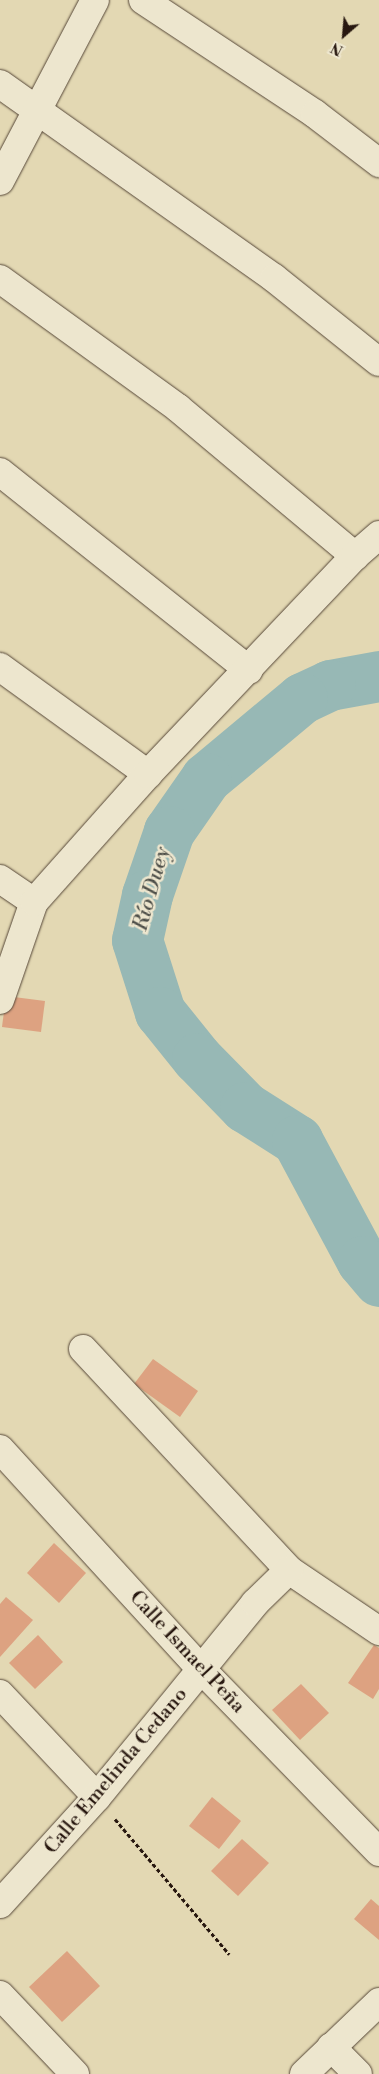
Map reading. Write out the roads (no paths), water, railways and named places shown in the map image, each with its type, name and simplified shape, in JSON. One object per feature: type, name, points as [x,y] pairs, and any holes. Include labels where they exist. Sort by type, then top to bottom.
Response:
[{"type":"street","points":[[0,181],[95,0]]},
{"type":"street","points":[[143,0],[315,114],[379,163]]},
{"type":"street","points":[[0,84],[274,278],[379,362]]},
{"type":"street","points":[[0,279],[178,408],[355,556]]},
{"type":"street","points":[[0,472],[249,670]]},
{"type":"street","points":[[0,1000],[34,902],[148,774],[249,670],[355,556],[379,535]]},
{"type":"street","points":[[0,667],[148,774]]},
{"type":"street","points":[[0,880],[34,902]]},
{"type":"street","points":[[83,1349],[289,1570],[379,1631]]},
{"type":"street","name":"Calle Ismael Peña","points":[[0,1448],[202,1670],[379,1852]]},
{"type":"street","name":"Calle Emelinda Cedano","points":[[0,1904],[97,1797],[255,1603],[289,1570]]},
{"type":"street","points":[[0,1694],[97,1797]]},
{"type":"street","points":[[0,1995],[75,2074]]},
{"type":"street","points":[[304,2074],[379,2002]]},
{"type":"street","points":[[331,2047],[358,2074]]},
{"type":"waterway","name":"Río Duey","points":[[379,676],[330,685],[302,698],[206,778],[169,831],[147,895],[137,940],[160,1012],[197,1058],[245,1107],[297,1140],[362,1261],[379,1281]]}]
